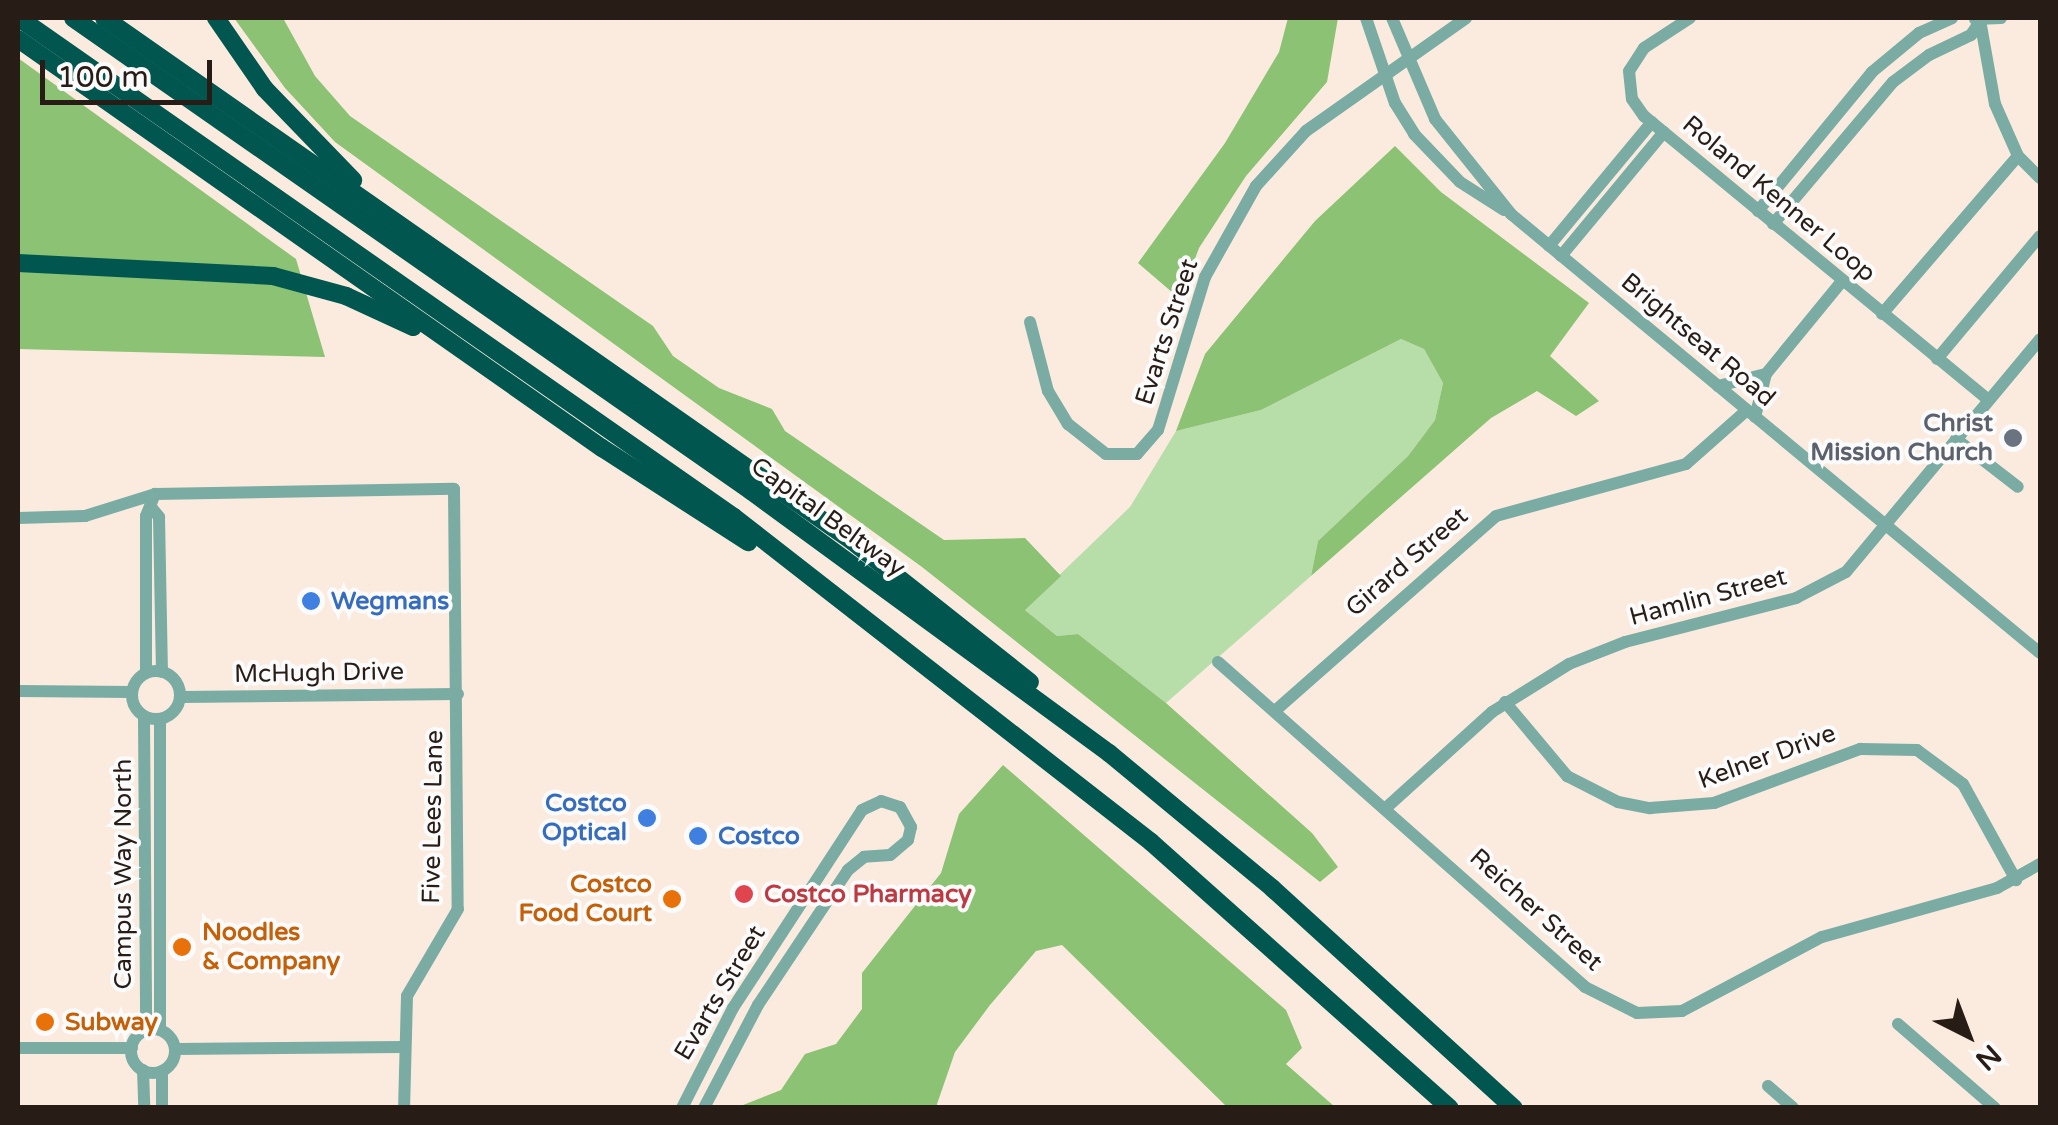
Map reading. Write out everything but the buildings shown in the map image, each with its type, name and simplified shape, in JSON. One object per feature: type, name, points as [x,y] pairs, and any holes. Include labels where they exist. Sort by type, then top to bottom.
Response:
[{"type":"highway","points":[[19,18],[734,517],[1150,842],[1450,1108]]},
{"type":"highway","name":"Capital Beltway","points":[[74,18],[751,491],[1109,752],[1272,888],[1514,1108]]},
{"type":"highway","points":[[104,18],[942,609],[1109,752]]},
{"type":"highway","points":[[216,18],[297,126],[417,236]]},
{"type":"highway","points":[[18,40],[476,360],[837,598]]},
{"type":"highway","points":[[18,263],[273,276],[362,303],[476,360]]},
{"type":"street","name":"Brightseat Road","points":[[1366,18],[1384,72],[1425,148],[1476,194],[1511,214]]},
{"type":"street","name":"Brightseat Road","points":[[1392,18],[1404,57],[1454,146],[1511,214],[2040,653]]},
{"type":"street","name":"Evarts Street","points":[[1030,322],[1048,391],[1068,424],[1106,454],[1137,454],[1164,414],[1206,277],[1244,204],[1306,131],[1404,57],[1466,18]]},
{"type":"street","name":"Roland Kenner Loop","points":[[1690,18],[1644,48],[1629,71],[1632,99],[1652,122],[1772,224],[1988,400]]},
{"type":"street","points":[[1758,211],[1872,72],[1919,33],[1952,18]]},
{"type":"street","points":[[1978,19],[2001,18]]},
{"type":"street","points":[[1978,19],[1995,104],[2018,156],[2040,178]]},
{"type":"street","points":[[1772,224],[1893,82],[1928,54],[1971,35],[1978,19]]},
{"type":"street","points":[[1549,246],[1652,122]]},
{"type":"street","points":[[1561,256],[1664,132]]},
{"type":"street","points":[[1882,314],[2018,156]]},
{"type":"street","points":[[1937,358],[2040,236]]},
{"type":"street","points":[[1751,414],[1766,374],[1842,281]]},
{"type":"street","name":"Hamlin Street","points":[[1388,807],[1505,702],[1608,647],[1813,591],[1855,564],[2040,338]]},
{"type":"street","points":[[1718,386],[1766,374]]},
{"type":"street","name":"Girard Street","points":[[1276,710],[1496,516],[1686,464],[1751,414]]},
{"type":"street","points":[[1956,439],[2018,488]]},
{"type":"street","name":"Five Lees Lane","points":[[153,501],[454,489],[458,908],[407,996],[404,1108]]},
{"type":"street","points":[[18,518],[84,516],[153,501]]},
{"type":"street","points":[[153,501],[159,516],[162,672]]},
{"type":"street","points":[[131,692],[146,673],[153,501]]},
{"type":"street","name":"Reicher Street","points":[[1218,662],[1388,807],[1586,987],[1646,1014],[1696,1005],[1850,926],[2016,880],[2040,864]]},
{"type":"street","points":[[131,692],[144,717],[160,719],[180,697],[175,681],[162,672],[146,673]]},
{"type":"street","points":[[18,691],[131,692]]},
{"type":"street","name":"McHugh Drive","points":[[180,697],[458,694]]},
{"type":"street","name":"Kelner Drive","points":[[1505,702],[1568,776],[1603,796],[1650,808],[1714,803],[1860,748],[1917,750],[1962,784],[2016,880]]},
{"type":"street","name":"Campus Way North","points":[[144,717],[153,1030]]},
{"type":"street","name":"Campus Way North","points":[[153,1030],[160,719]]},
{"type":"street","name":"Evarts Street","points":[[682,1108],[733,1008],[862,810],[881,801],[900,808],[911,827],[908,840],[890,855],[864,857],[848,870],[758,1005],[704,1108]]},
{"type":"street","points":[[1898,1024],[1995,1108]]},
{"type":"street","points":[[18,1048],[132,1048],[153,1030],[175,1049],[403,1048]]},
{"type":"street","points":[[132,1048],[143,1070],[144,1108]]},
{"type":"street","points":[[162,1108],[162,1071],[175,1049]]},
{"type":"street","points":[[143,1070],[162,1071]]},
{"type":"street","points":[[1768,1086],[1792,1108]]},
{"type":"green space","points":[[234,18],[283,18],[315,76],[350,116],[653,326],[673,356],[719,388],[772,409],[785,431],[944,540],[1025,538],[1061,576],[1025,610],[1057,636],[1078,634],[1166,703],[1312,833],[1338,867],[1320,882],[922,567],[335,142],[285,88]]},
{"type":"green space","points":[[1288,18],[1338,18],[1327,82],[1246,176],[1199,248],[1180,299],[1138,263],[1225,143],[1279,52]]},
{"type":"green space","points":[[18,58],[296,259],[325,357],[18,349]]},
{"type":"green space","points":[[1395,146],[1441,192],[1589,303],[1550,356],[1599,401],[1576,416],[1537,391],[1491,418],[1311,576],[1318,541],[1408,456],[1435,420],[1443,383],[1424,349],[1401,339],[1261,410],[1176,431],[1205,354],[1315,221]]},
{"type":"green space","points":[[1401,339],[1424,349],[1443,383],[1435,420],[1408,456],[1318,541],[1311,576],[1166,703],[1078,634],[1057,636],[1024,609],[1130,507],[1176,431],[1261,410]]},
{"type":"green space","points":[[1003,765],[1286,1010],[1302,1048],[1286,1064],[1335,1107],[1227,1107],[1062,945],[1036,951],[990,1005],[955,1052],[936,1107],[738,1107],[781,1090],[805,1054],[836,1044],[862,1009],[862,973],[941,873],[959,814]]},
{"type":"place","name":"Christ Mission Church","points":[[2013,438]]},
{"type":"place","name":"Wegmans","points":[[311,601]]},
{"type":"place","name":"Costco Optical","points":[[647,818]]},
{"type":"place","name":"Costco","points":[[698,836]]},
{"type":"place","name":"Costco Pharmacy","points":[[744,894]]},
{"type":"place","name":"Costco Food Court","points":[[672,899]]},
{"type":"place","name":"Noodles & Company","points":[[182,947]]},
{"type":"place","name":"Subway","points":[[45,1022]]}]
